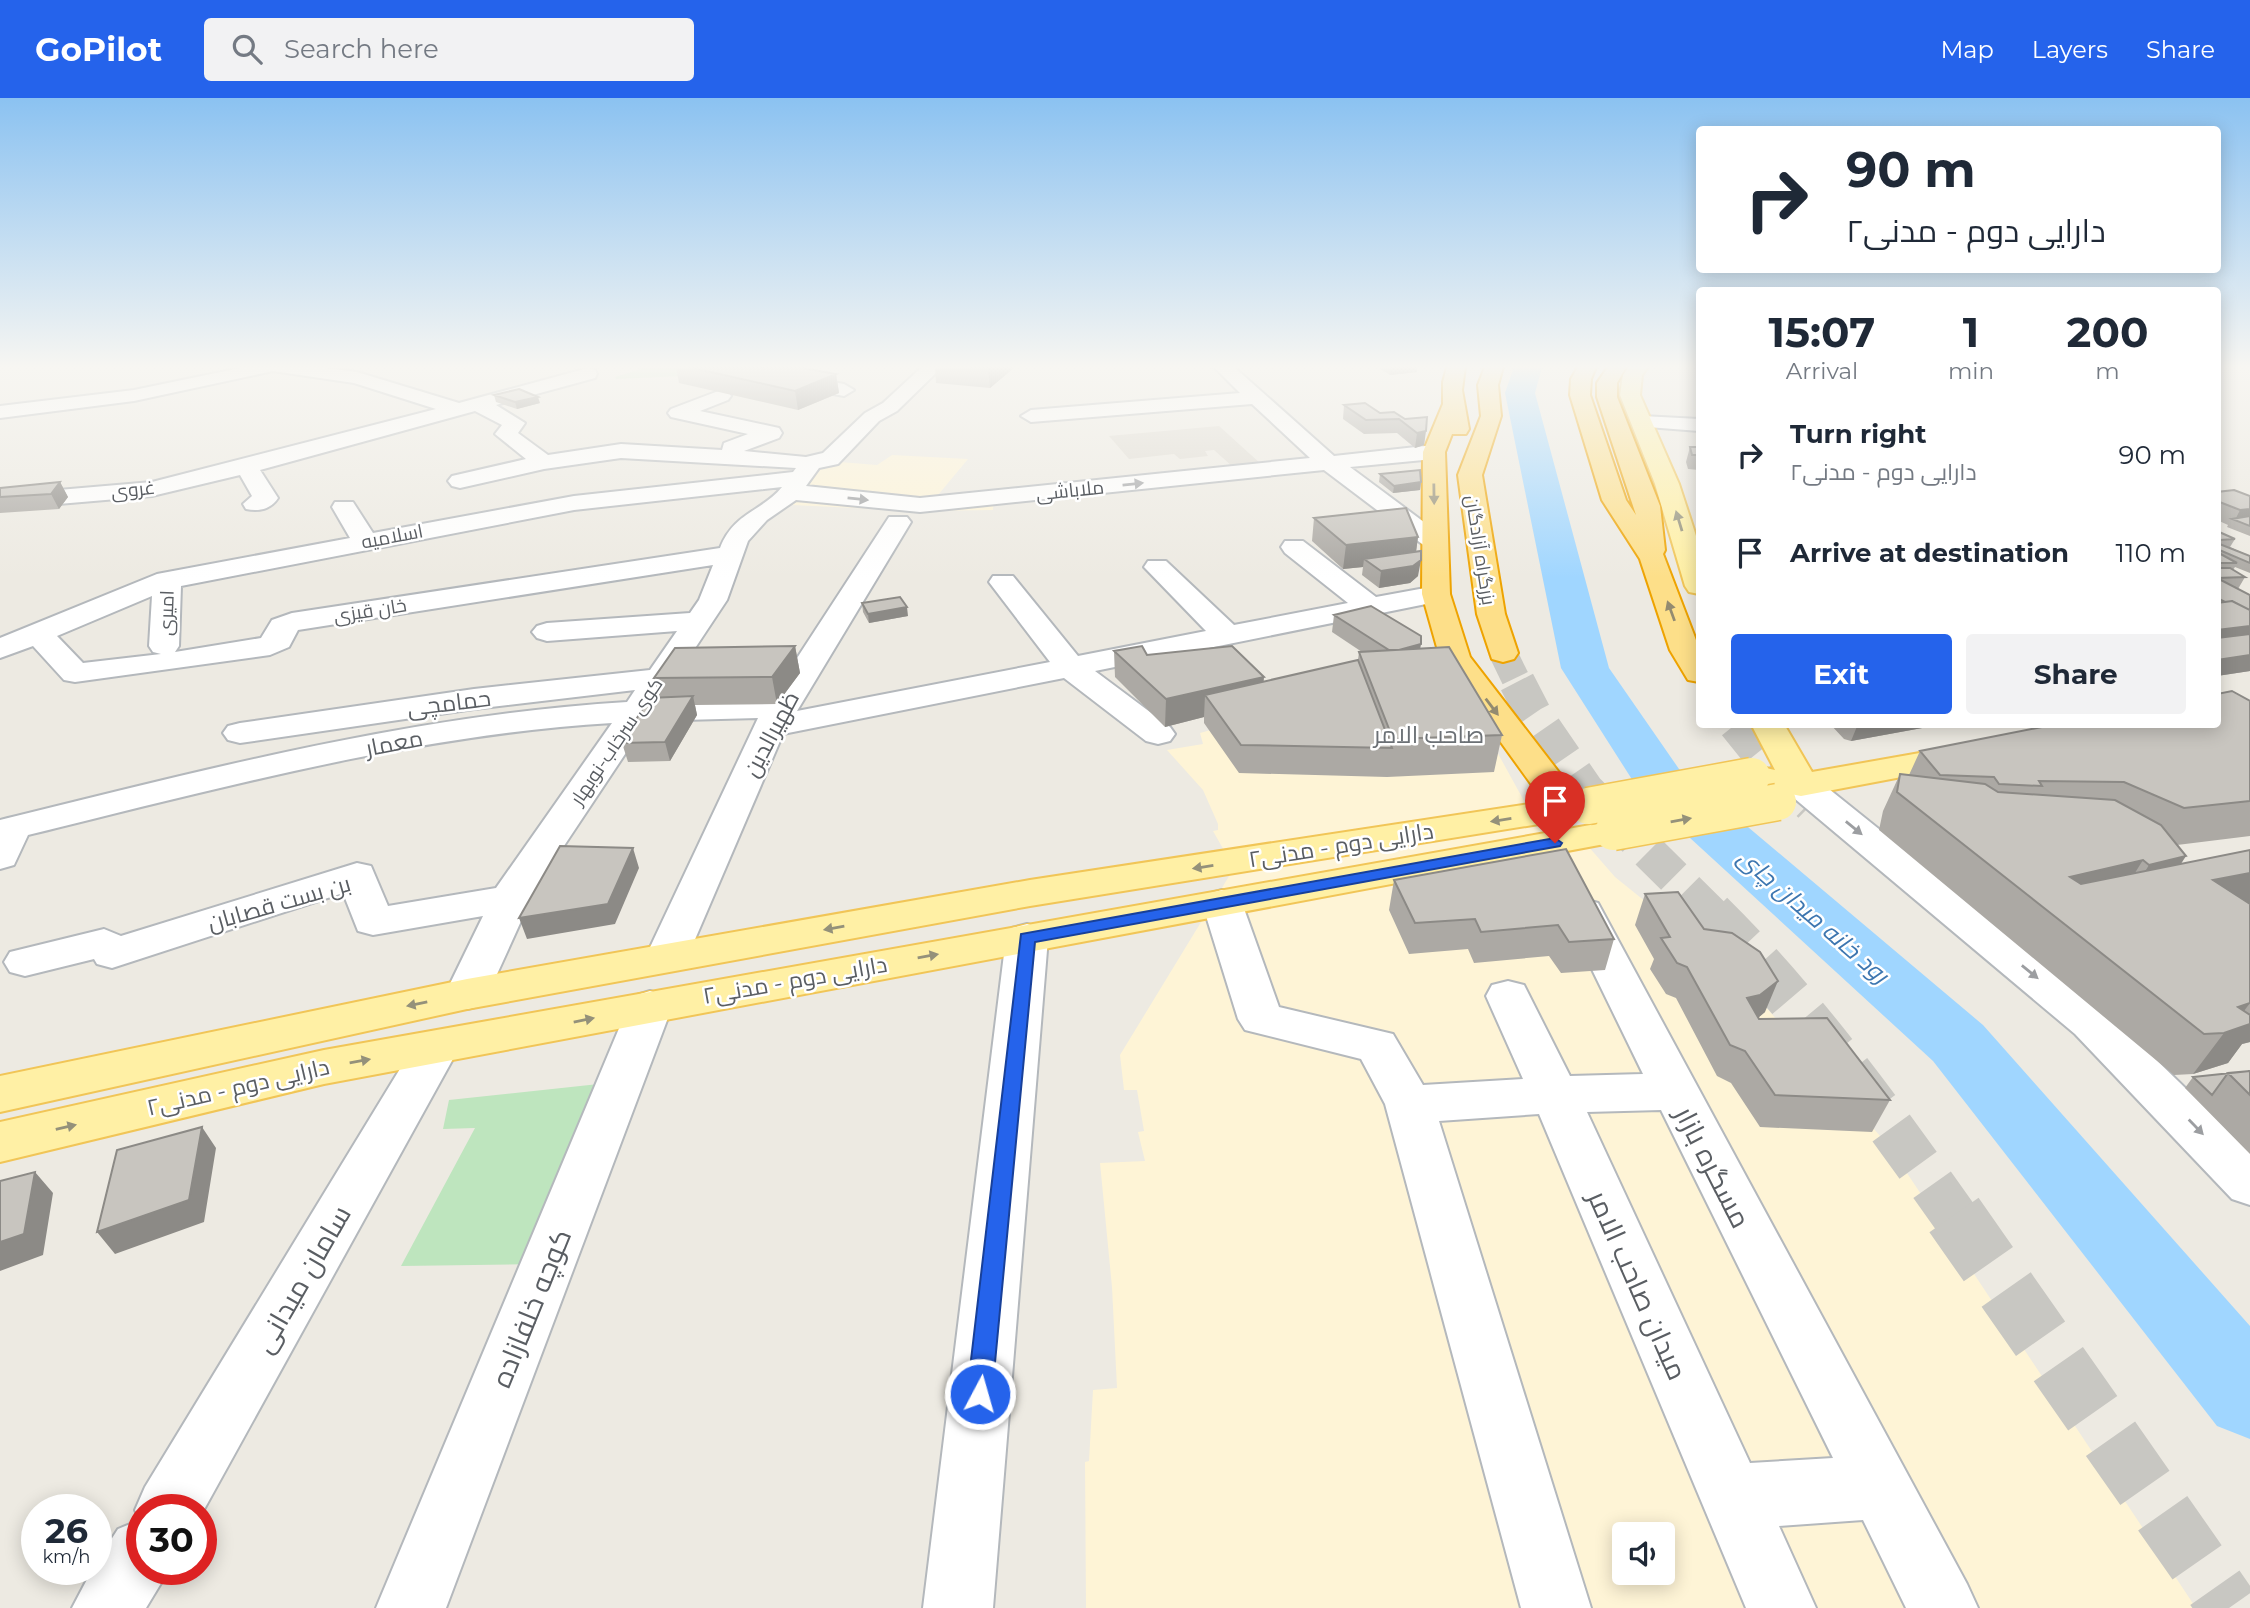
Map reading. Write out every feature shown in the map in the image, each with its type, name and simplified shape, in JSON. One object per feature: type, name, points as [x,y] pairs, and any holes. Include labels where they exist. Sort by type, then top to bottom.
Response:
[{"type":"highway","points":[[1440,437],[1434,452],[1436,594],[1455,658],[1584,825]]},
{"type":"highway","points":[[1460,437],[1470,475]]},
{"type":"highway","name":"بزرگراه آزادگان","points":[[1484,437],[1470,475],[1491,614],[1503,653]]},
{"type":"highway","points":[[1594,437],[1614,500],[1653,559]]},
{"type":"highway","points":[[1622,437],[1648,506],[1653,559],[1685,650],[1696,668]]},
{"type":"main road","points":[[1648,437],[1667,484],[1696,576]]},
{"type":"main road","points":[[1768,728],[1790,793]]},
{"type":"main road","points":[[1584,825],[1790,793],[2001,748]]},
{"type":"main road","points":[[1584,825],[1752,776],[1790,793]]},
{"type":"main road","name":"دارایی دوم - مدنی۲","points":[[0,1142],[324,1067],[436,1048],[658,983],[1030,893],[1431,849],[1584,825]]},
{"type":"main road","name":"دارایی دوم - مدنی۲","points":[[0,1094],[467,993],[658,983],[1027,938],[1222,903],[1431,849]]},
{"type":"street","name":"غروی","points":[[0,502],[152,489],[355,437]]},
{"type":"street","points":[[511,437],[544,462]]},
{"type":"street","points":[[584,455],[594,437]]},
{"type":"street","points":[[710,437],[746,443]]},
{"type":"street","points":[[714,454],[760,437]]},
{"type":"street","name":"کوی سرخاب-نوبهار","points":[[467,993],[511,898],[713,600],[736,540],[758,515],[784,500],[800,477],[830,459],[852,437]]},
{"type":"street","points":[[1300,437],[1329,463],[1435,541]]},
{"type":"street","points":[[460,481],[544,462],[621,451],[714,454],[800,477]]},
{"type":"street","name":"ملاباشی","points":[[800,477],[920,505],[1434,452]]},
{"type":"street","points":[[246,467],[266,498],[255,504]]},
{"type":"street","name":"اسلامیه","points":[[0,649],[167,580],[373,547],[574,503],[800,477]]},
{"type":"street","points":[[344,507],[373,547]]},
{"type":"street","name":"ظهیرالدین","points":[[658,983],[776,717],[898,522]]},
{"type":"street","points":[[1294,547],[1371,607]]},
{"type":"street","name":"خان قیزی","points":[[38,633],[75,673],[256,649],[278,641],[282,626],[292,622],[610,560],[731,554]]},
{"type":"street","points":[[1157,567],[1227,635]]},
{"type":"street","name":"امیری","points":[[164,646],[167,580]]},
{"type":"street","points":[[1003,582],[1071,668],[1158,734]]},
{"type":"street","name":"معمار","points":[[6,843],[279,764],[478,726],[637,710],[776,717],[1071,668],[1436,594]]},
{"type":"street","points":[[550,644],[690,633]]},
{"type":"street","name":"حمامچی","points":[[240,733],[448,703],[660,678]]},
{"type":"street","points":[[1790,793],[2091,1023],[2250,1184]]},
{"type":"street","name":"مسگره بازار","points":[[1584,825],[1591,929],[1943,1608]]},
{"type":"street","name":"بن بست قصابان","points":[[25,962],[104,943],[112,954],[357,875],[373,922],[511,898]]},
{"type":"street","points":[[1222,903],[1261,1019],[1377,1046],[1409,1104],[1556,1608]]},
{"type":"street","points":[[958,1608],[1027,938]]},
{"type":"street","name":"کوچه خلفازاده","points":[[411,1608],[658,983]]},
{"type":"street","name":"میدان صاحب الامر","points":[[1508,996],[1555,1095],[1781,1608]]},
{"type":"street","name":"سامان میدانی","points":[[177,1494],[436,1048]]},
{"type":"street","points":[[1409,1104],[1674,1091]]},
{"type":"street","points":[[1732,1497],[1880,1487]]},
{"type":"street","points":[[107,1608],[126,1578]]},
{"type":"shaded area","points":[[1110,437],[1232,437],[1261,464],[1233,467],[1214,450],[1205,451],[1208,456],[1180,459],[1174,454],[1129,459]]},
{"type":"shaded area","points":[[892,455],[968,459],[938,495],[994,493],[993,510],[917,511],[792,505],[827,461],[877,465]]},
{"type":"shaded area","points":[[1448,663],[1528,808],[1554,807],[1615,877],[1739,977],[1889,1146],[2196,1608],[1086,1608],[1085,1462],[1089,1461],[1093,1390],[1117,1388],[1112,1287],[1100,1163],[1145,1161],[1138,1132],[1144,1131],[1137,1090],[1124,1090],[1120,1055],[1234,868],[1213,831],[1218,830],[1218,824],[1203,790],[1167,750],[1203,744],[1200,733]]},
{"type":"green space","points":[[608,1083],[540,1264],[401,1266],[475,1128],[443,1129],[449,1100]]},
{"type":"building","points":[[1690,447],[1696,447],[1696,455],[1692,455]]},
{"type":"building","points":[[1420,470],[1421,482],[1394,486],[1380,474]]},
{"type":"building","points":[[60,482],[51,494],[0,497],[0,488]]},
{"type":"building","points":[[2234,490],[2250,496],[2250,509],[2240,510],[2221,503],[2221,492]]},
{"type":"building","points":[[1406,508],[1418,537],[1346,545],[1314,518]]},
{"type":"building","points":[[2250,516],[2250,526],[2232,519]]},
{"type":"building","points":[[2221,533],[2235,539],[2221,540]]},
{"type":"building","points":[[2221,545],[2250,556],[2250,563],[2221,551]]},
{"type":"building","points":[[1421,551],[1421,560],[1413,566],[1381,571],[1364,559]]},
{"type":"building","points":[[2221,554],[2237,563],[2221,563]]},
{"type":"building","points":[[2221,568],[2230,568],[2245,577],[2221,578]]},
{"type":"building","points":[[2221,580],[2250,595],[2250,610],[2232,601],[2221,600]]},
{"type":"building","points":[[900,597],[907,607],[868,614],[862,603]]},
{"type":"building","points":[[2232,601],[2250,610],[2250,626],[2221,630],[2221,602]]},
{"type":"building","points":[[1371,606],[1421,636],[1421,644],[1389,650],[1334,615]]},
{"type":"building","points":[[2250,634],[2250,655],[2221,659],[2221,638]]},
{"type":"building","points":[[795,646],[772,677],[654,678],[675,648]]},
{"type":"building","points":[[1142,646],[1147,655],[1232,646],[1264,677],[1166,699],[1114,651]]},
{"type":"building","points":[[1449,647],[1502,735],[1393,739],[1359,652]]},
{"type":"building","points":[[1358,660],[1392,748],[1241,745],[1205,695]]},
{"type":"building","points":[[2232,691],[2250,701],[2250,801],[2184,808],[2124,782],[2039,781],[2042,786],[1999,784],[1994,777],[1940,775],[1920,751],[2037,728],[2221,728],[2221,693]]},
{"type":"building","points":[[693,696],[665,742],[622,743],[649,698]]},
{"type":"building","points":[[1900,774],[1985,784],[1998,792],[2115,800],[2161,825],[2186,856],[2149,865],[2143,860],[2070,877],[2081,884],[2250,850],[2250,873],[2213,880],[2250,904],[2250,1003],[2238,1007],[2250,1015],[2250,1024],[2224,1033],[2204,1034],[1897,792]]},
{"type":"building","points":[[560,846],[633,848],[608,904],[519,918]]},
{"type":"building","points":[[1566,849],[1614,939],[1569,942],[1558,925],[1481,932],[1475,919],[1415,923],[1394,880]]},
{"type":"building","points":[[1678,892],[1704,929],[1732,933],[1760,952],[1778,981],[1760,995],[1747,998],[1759,1019],[1827,1018],[1890,1100],[1775,1095],[1745,1051],[1730,1045],[1687,967],[1677,963],[1661,938],[1670,937],[1645,894]]},
{"type":"building","points":[[2250,1071],[2250,1095],[2228,1073]]},
{"type":"building","points":[[2228,1073],[2212,1095],[2193,1077]]},
{"type":"building","points":[[202,1127],[189,1200],[97,1232],[117,1150]]},
{"type":"building","points":[[35,1172],[24,1234],[0,1242],[0,1181]]},
{"type":"waterway","name":"رود خانه میدان چای","points":[[1531,437],[1585,668],[1660,781],[1958,1043],[2250,1395]]},
{"type":"tunnel","points":[[1503,653],[1518,683]]},
{"type":"tunnel","points":[[1518,683],[1533,713],[1586,790],[1711,914]]},
{"type":"tunnel","points":[[1739,728],[1765,760],[1811,805]]},
{"type":"tunnel","points":[[1711,914],[1778,985],[1840,1060],[1955,1217]]},
{"type":"tunnel","points":[[1954,1215],[2229,1608]]},
{"type":"district","name":"صاحب الامر","points":[[1429,735]]},
{"type":"route","points":[[980,1394],[1027,938],[1555,843]]}]
